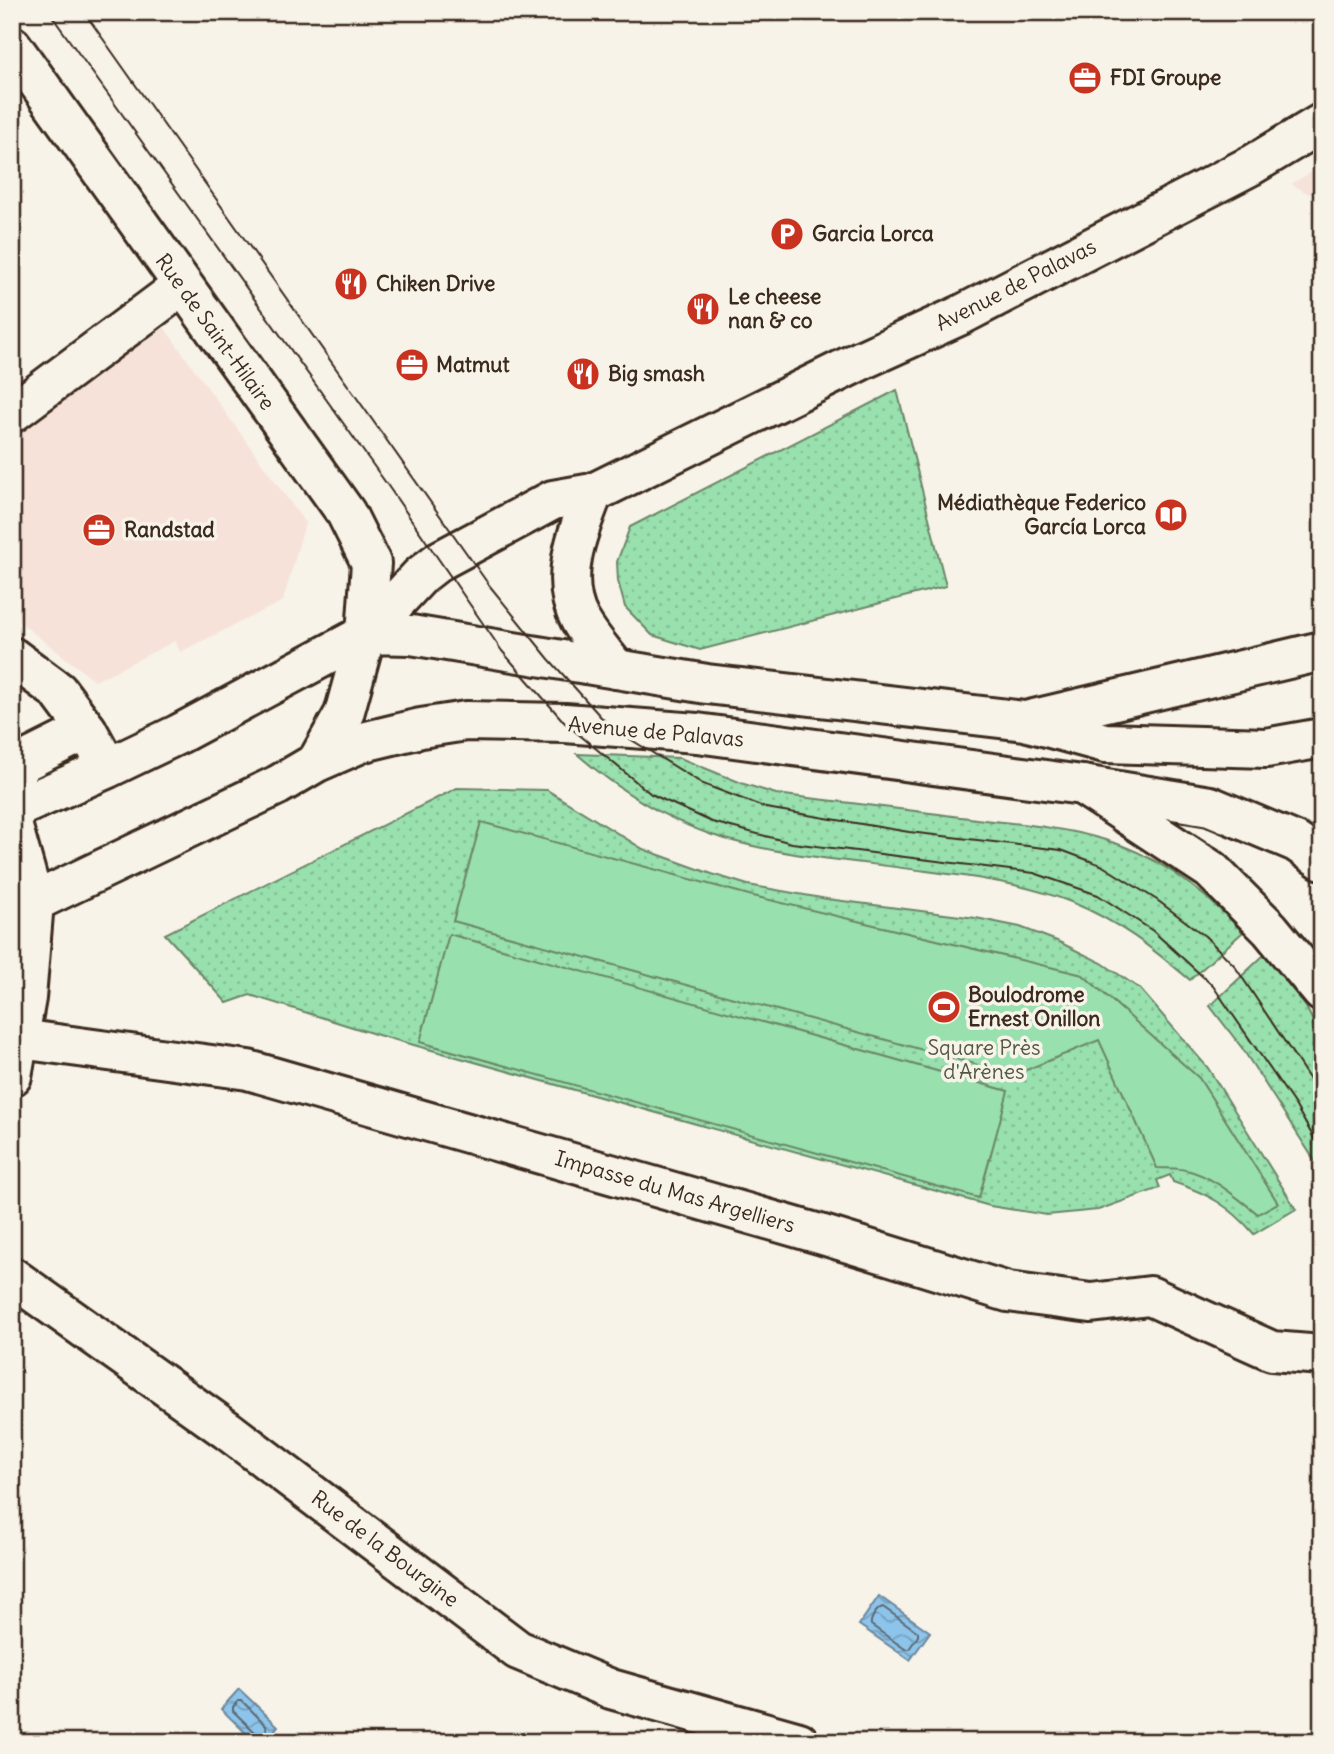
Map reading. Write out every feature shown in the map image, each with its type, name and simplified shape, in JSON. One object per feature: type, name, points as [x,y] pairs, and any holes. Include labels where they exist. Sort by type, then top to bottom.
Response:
[{"type":"street","name":"Rue de Saint-Hilaire","points":[[12,46],[345,513],[371,563],[366,634],[344,714],[317,762]]},
{"type":"street","name":"Avenue de Palavas","points":[[12,810],[108,768],[366,634],[421,575],[439,561],[553,500],[593,494],[864,359],[972,309],[1252,165],[1322,123]]},
{"type":"street","points":[[12,413],[182,286]]},
{"type":"street","points":[[593,494],[577,532],[571,561],[570,589],[578,617],[616,669],[663,710],[697,733]]},
{"type":"street","name":"Avenue de Palavas","points":[[366,634],[411,635],[707,684],[1025,721],[1105,743],[1266,748],[1322,738]]},
{"type":"street","points":[[1025,721],[1322,651]]},
{"type":"street","points":[[12,657],[58,691],[88,730],[108,768]]},
{"type":"street","name":"Avenue de Palavas","points":[[23,904],[278,785],[317,762],[363,742],[421,728],[466,721],[576,724],[697,733],[1082,785],[1210,806],[1296,842],[1322,860]]},
{"type":"street","points":[[12,796],[19,764],[88,730]]},
{"type":"street","points":[[1082,785],[1211,870],[1270,929],[1322,992]]},
{"type":"street","points":[[12,824],[23,904],[20,1040],[12,1076]]},
{"type":"street","name":"Impasse du Mas Argelliers","points":[[20,1040],[248,1070],[824,1235],[1008,1292],[1091,1303],[1150,1296],[1272,1351],[1322,1355]]},
{"type":"street","name":"Rue de la Bourgine","points":[[12,1277],[227,1430],[518,1650],[611,1689],[799,1742]]},
{"type":"shaded area","points":[[1322,166],[1322,201],[1291,184]]},
{"type":"shaded area","points":[[161,323],[305,523],[283,601],[180,652],[175,641],[95,681],[12,616],[12,431]]},
{"type":"green space","points":[[897,390],[946,586],[700,650],[652,635],[625,607],[618,581],[617,562],[630,527]]},
{"type":"green space","points":[[577,754],[680,758],[776,794],[1040,826],[1087,835],[1122,846],[1161,864],[1213,903],[1243,932],[1190,980],[1134,936],[1071,902],[1000,882],[818,858],[712,835],[641,801]]},
{"type":"green space","name":"Square Près d'Arènes","points":[[457,788],[547,790],[643,849],[712,874],[748,885],[827,899],[976,918],[1020,927],[1102,963],[1140,989],[1208,1068],[1296,1209],[1254,1234],[1227,1208],[1208,1196],[1173,1182],[1170,1175],[1157,1180],[1160,1188],[1098,1210],[1047,1215],[990,1206],[378,1035],[250,995],[227,1003],[165,934]]},
{"type":"green space","name":"Boulodrome Ernest Onillon","points":[[481,822],[749,895],[1083,975],[1199,1078],[1278,1203],[1258,1214],[1206,1177],[1183,1169],[1157,1168],[1099,1040],[1014,1075],[453,921]]},
{"type":"green space","name":"Boulodrome Ernest Onillon","points":[[449,934],[1008,1091],[979,1198],[420,1042]]},
{"type":"green space","points":[[1265,954],[1306,1007],[1322,1039],[1322,1172],[1242,1048],[1210,1006]]},
{"type":"water","points":[[879,1596],[930,1632],[910,1660],[859,1625]]},
{"type":"water","points":[[239,1689],[278,1726],[273,1732],[280,1739],[277,1742],[255,1742],[221,1709]]},
{"type":"tram line","points":[[49,12],[386,483],[502,651],[565,723],[651,794],[712,822],[792,843],[1034,873],[1098,895],[1153,931],[1213,986],[1295,1105],[1322,1152]]},
{"type":"tram line","points":[[84,12],[489,585],[549,659],[609,726],[703,784],[766,808],[909,832],[1061,850],[1101,865],[1157,900],[1205,936],[1234,965],[1322,1098]]},
{"type":"place","name":"FDI Groupe","points":[[1085,78]]},
{"type":"place","name":"Garcia Lorca","points":[[787,234]]},
{"type":"place","name":"Chiken Drive","points":[[351,284]]},
{"type":"place","name":"Le cheese nan & co","points":[[703,309]]},
{"type":"place","name":"Matmut","points":[[412,365]]},
{"type":"place","name":"Big smash","points":[[583,374]]},
{"type":"place","name":"Médiathèque Federico García Lorca","points":[[1171,515]]},
{"type":"place","name":"Randstad","points":[[99,530]]},
{"type":"place","name":"Boulodrome Ernest Onillon","points":[[944,1007]]}]
